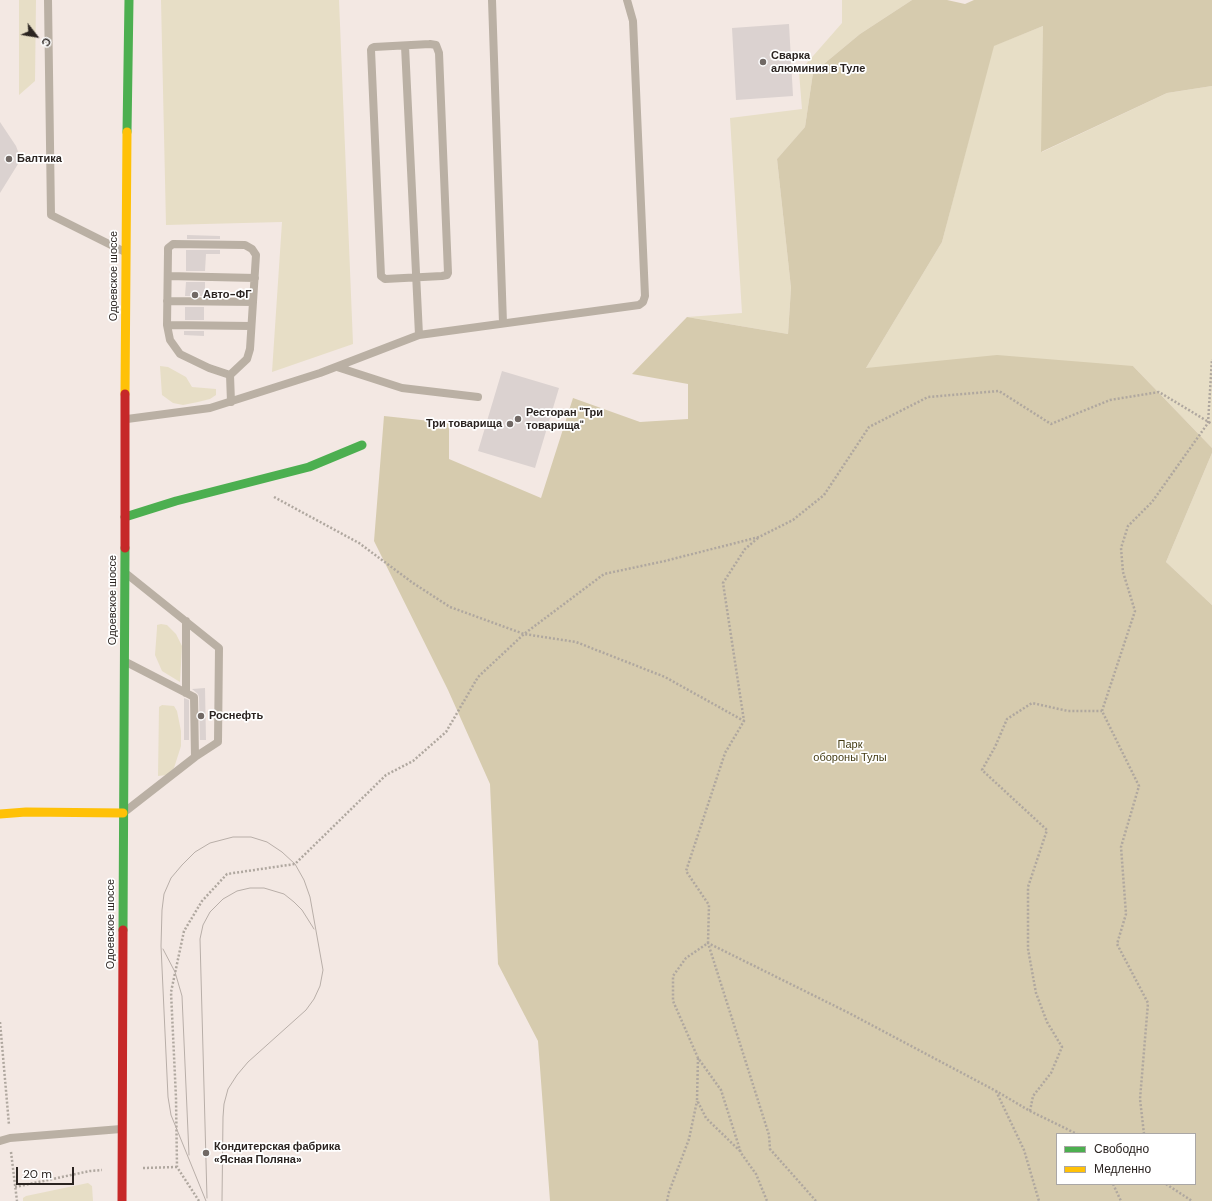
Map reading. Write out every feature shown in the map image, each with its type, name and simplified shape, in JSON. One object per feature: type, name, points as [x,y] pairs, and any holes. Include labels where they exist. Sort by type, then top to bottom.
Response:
[{"type":"main road","name":"Одоевское шоссе","points":[[122,1201],[125,419],[129,0]]},
{"type":"main road","points":[[125,517],[176,501],[309,467],[362,445]]},
{"type":"main road","points":[[0,814],[123,813]]},
{"type":"lane","points":[[48,0],[51,215],[126,253]]},
{"type":"lane","points":[[492,0],[502,323]]},
{"type":"lane","points":[[125,419],[210,408],[231,402],[337,367],[419,335],[641,304],[645,299],[633,21],[627,0]]},
{"type":"lane","points":[[434,44],[437,46],[439,53],[448,273],[445,276],[416,278],[385,279],[381,276],[371,50],[374,47],[434,44]]},
{"type":"lane","points":[[405,46],[419,335]]},
{"type":"lane","points":[[230,375],[209,368],[180,354],[170,340],[167,325],[168,248],[173,244],[245,245],[252,249],[256,255],[250,349],[247,359],[230,375],[231,402]]},
{"type":"lane","points":[[168,276],[255,278]]},
{"type":"lane","points":[[167,301],[253,302]]},
{"type":"lane","points":[[167,325],[251,326]]},
{"type":"lane","points":[[337,367],[402,388],[478,397]]},
{"type":"lane","points":[[123,813],[195,757],[218,742],[220,648],[125,573]]},
{"type":"lane","points":[[186,621],[186,693]]},
{"type":"lane","points":[[125,662],[194,697],[195,757]]},
{"type":"lane","points":[[0,1141],[10,1138],[122,1129]]},
{"type":"path","points":[[1144,1133],[1140,1099],[1148,1003],[1117,944],[1126,914],[1121,847],[1139,786],[1102,711],[1135,611],[1123,572],[1121,548],[1128,526],[1152,502],[1208,423],[1212,359]]},
{"type":"path","points":[[199,1201],[177,1168],[176,1098],[171,992],[184,931],[202,901],[227,874],[295,864],[386,775],[413,761],[446,732],[478,677],[524,634],[604,574],[665,561],[758,537],[793,520],[824,495],[869,427],[928,398],[999,391],[1050,424],[1110,400],[1159,392],[1208,423],[1212,424]]},
{"type":"path","points":[[247,482],[359,543],[413,584],[450,607],[524,634],[576,642],[665,676],[744,721]]},
{"type":"path","points":[[758,537],[745,549],[723,583],[744,721],[725,753],[686,871],[709,905],[708,943],[769,1135],[770,1149],[816,1201]]},
{"type":"path","points":[[1030,1111],[1033,1096],[1051,1073],[1062,1047],[1047,1022],[1036,993],[1028,949],[1028,887],[1047,830],[982,770],[995,747],[1007,719],[1032,703],[1068,711],[1102,711]]},
{"type":"path","points":[[708,943],[686,958],[673,976],[673,1001],[698,1058],[722,1090],[741,1153]]},
{"type":"path","points":[[708,943],[847,1012],[996,1091],[1030,1111],[1075,1133]]},
{"type":"path","points":[[0,1022],[14,1187],[17,1201]]},
{"type":"path","points":[[668,1201],[669,1192],[689,1139],[697,1100],[698,1058]]},
{"type":"path","points":[[996,1091],[1024,1150],[1039,1201]]},
{"type":"path","points":[[697,1100],[706,1118],[741,1153],[756,1174],[766,1201]]},
{"type":"path","points":[[14,1187],[90,1171],[122,1168],[177,1168]]},
{"type":"path","points":[[1113,1185],[1121,1201]]},
{"type":"path","points":[[1168,1185],[1192,1201]]},
{"type":"shaded area","points":[[19,0],[36,0],[35,81],[19,95]]},
{"type":"shaded area","points":[[161,0],[339,0],[353,344],[272,372],[282,222],[166,225]]},
{"type":"shaded area","points":[[842,0],[912,0],[860,34],[813,73],[805,127],[777,159],[791,288],[788,334],[687,317],[742,313],[730,118],[802,109],[799,72],[842,23]]},
{"type":"shaded area","points":[[1043,26],[1042,152],[1167,93],[1212,86],[1212,448],[1133,366],[866,368],[942,242],[993,46]]},
{"type":"shaded area","points":[[160,366],[168,367],[186,377],[192,387],[216,389],[216,395],[210,399],[183,405],[173,403],[162,395]]},
{"type":"shaded area","points":[[1212,453],[1212,605],[1166,562]]},
{"type":"shaded area","points":[[157,625],[167,625],[176,634],[182,646],[180,682],[162,671],[155,655]]},
{"type":"shaded area","points":[[162,705],[174,706],[177,711],[181,731],[181,746],[174,768],[167,775],[158,776],[159,707]]},
{"type":"shaded area","points":[[88,1183],[92,1186],[93,1201],[23,1201],[23,1198],[26,1196]]},
{"type":"green space","name":"Парк обороны Тулы","points":[[912,0],[947,0],[965,4],[974,0],[1212,0],[1212,86],[1167,93],[1041,152],[1043,26],[994,46],[942,242],[866,368],[997,355],[1133,366],[1212,448],[1212,453],[1166,562],[1212,605],[1212,1201],[550,1201],[538,1041],[498,964],[490,784],[448,690],[374,541],[384,416],[449,423],[449,459],[541,498],[573,398],[640,422],[688,419],[688,384],[632,374],[687,317],[788,334],[791,288],[777,159],[805,127],[813,73],[860,34]]},
{"type":"building","name":"Сварка алюминия в Туле","points":[[789,24],[793,96],[736,100],[732,28]]},
{"type":"building","name":"Балтика","points":[[0,122],[16,146],[19,154],[18,164],[0,193]]},
{"type":"building","points":[[187,235],[220,236],[220,239],[187,239]]},
{"type":"building","points":[[186,250],[220,250],[220,254],[206,254],[205,271],[186,271]]},
{"type":"building","points":[[186,282],[205,282],[205,296],[185,296]]},
{"type":"building","points":[[185,307],[204,307],[204,320],[185,320]]},
{"type":"building","points":[[184,331],[204,331],[204,336],[184,335]]},
{"type":"building","name":"Ресторан \"Три товарища\"","points":[[502,371],[559,388],[535,468],[478,451]]},
{"type":"building","points":[[205,688],[206,740],[200,740],[199,697],[198,694],[192,689]]},
{"type":"building","points":[[184,698],[189,700],[189,740],[184,740]]},
{"type":"tram line","points":[[206,1201],[171,1115],[168,1097],[161,946],[162,910],[164,894],[171,878],[195,852],[210,843],[233,837],[251,837],[267,842],[282,852],[295,864],[304,880],[310,897],[323,970],[320,986],[314,999],[306,1010],[248,1062],[228,1089],[224,1104],[223,1117],[222,1201]]},
{"type":"tram line","points":[[207,1198],[200,939],[203,925],[210,912],[223,899],[237,891],[250,888],[264,888],[284,894],[294,902],[302,910],[314,929]]},
{"type":"tram line","points":[[163,949],[175,972],[182,996],[189,1155]]},
{"type":"traffic: fast","points":[[127,132],[129,0]]},
{"type":"traffic: fast","points":[[125,517],[176,501],[309,467],[362,445]]},
{"type":"traffic: fast","points":[[123,930],[125,548]]},
{"type":"traffic: slow","points":[[125,394],[127,132]]},
{"type":"traffic: slow","points":[[0,814],[26,812],[123,813]]},
{"type":"traffic: jam","points":[[125,394],[125,548]]},
{"type":"traffic: jam","points":[[122,1201],[123,930]]},
{"type":"place","name":"Сварка алюминия в Туле","points":[[763,62]]},
{"type":"place","name":"Балтика","points":[[9,159]]},
{"type":"place","name":"Авто-ФГ","points":[[195,295]]},
{"type":"place","name":"Ресторан \"Три товарища\"","points":[[518,419]]},
{"type":"place","name":"Три товарища","points":[[510,424]]},
{"type":"place","name":"Роснефть","points":[[201,716]]},
{"type":"place","name":"Кондитерская фабрика «Ясная Поляна»","points":[[206,1153]]}]
